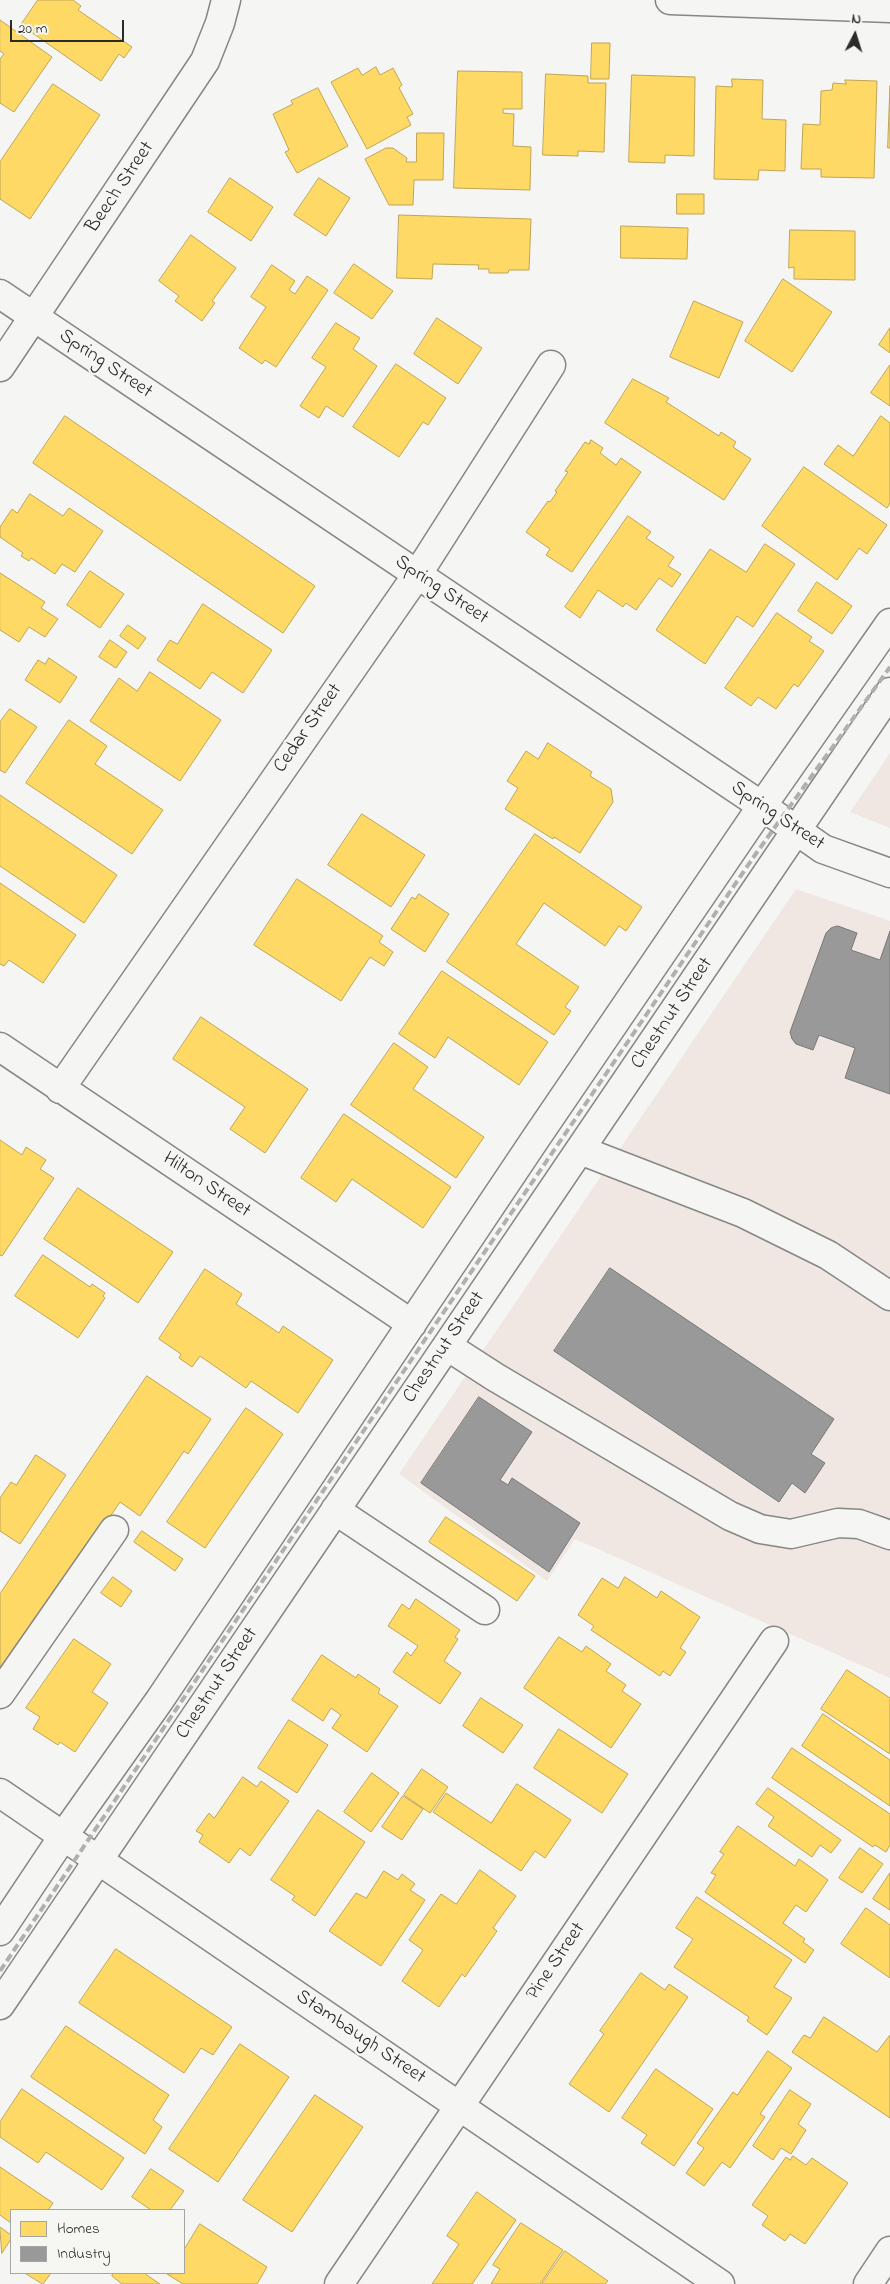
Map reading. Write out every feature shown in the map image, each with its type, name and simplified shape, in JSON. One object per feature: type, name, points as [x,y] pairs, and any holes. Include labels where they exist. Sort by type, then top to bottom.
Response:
[{"type":"street","name":"Beech Street","points":[[0,367],[205,61],[220,23],[226,0]]},
{"type":"street","points":[[670,0],[890,8]]},
{"type":"street","name":"Spring Street","points":[[0,294],[762,806],[823,849],[890,873]]},
{"type":"street","name":"Cedar Street","points":[[60,1089],[417,574],[550,365]]},
{"type":"street","name":"Chestnut Street","points":[[0,1931],[159,1701],[762,806],[890,623]]},
{"type":"street","name":"Chestnut Street","points":[[0,2004],[890,692]]},
{"type":"street","name":"Hilton Street","points":[[0,1047],[412,1324]]},
{"type":"street","points":[[580,1150],[743,1213],[828,1255],[890,1296]]},
{"type":"street","points":[[447,1346],[495,1377],[730,1516],[760,1529],[791,1534],[838,1523],[860,1524],[890,1535]]},
{"type":"street","points":[[335,1510],[485,1610]]},
{"type":"street","points":[[0,1694],[114,1530]]},
{"type":"street","name":"Pine Street","points":[[339,2284],[774,1641]]},
{"type":"street","name":"Stambaugh Street","points":[[0,1793],[720,2284]]},
{"type":"street","points":[[868,2284],[890,2251]]},
{"type":"shaded area","points":[[890,753],[890,828],[850,812]]},
{"type":"shaded area","points":[[796,889],[890,921],[890,1678],[575,1539],[547,1581],[399,1474]]},
{"type":"building: Homes","points":[[38,0],[73,0],[81,6],[78,10],[132,47],[124,58],[119,54],[101,81],[21,25]]},
{"type":"building: Homes","points":[[0,20],[52,57],[14,112],[0,103],[0,59],[4,54],[0,51]]},
{"type":"building: Homes","points":[[592,43],[610,43],[609,79],[591,79]]},
{"type":"building: Homes","points":[[376,67],[380,75],[393,68],[402,85],[399,88],[413,114],[407,117],[411,125],[367,149],[331,82],[358,68],[362,75]]},
{"type":"building: Homes","points":[[458,71],[522,72],[522,109],[503,109],[503,113],[514,114],[513,146],[531,147],[530,190],[454,188]]},
{"type":"building: Homes","points":[[546,74],[588,76],[588,83],[606,83],[604,152],[578,151],[578,156],[543,155]]},
{"type":"building: Homes","points":[[632,75],[695,77],[694,156],[665,155],[665,163],[629,162]]},
{"type":"building: Homes","points":[[732,79],[763,80],[762,119],[786,120],[785,171],[759,170],[758,180],[714,179],[716,86],[732,87]]},
{"type":"building: Homes","points":[[845,80],[877,81],[874,178],[821,177],[821,169],[801,169],[803,124],[820,125],[821,91],[832,90],[833,83],[846,84]]},
{"type":"building: Homes","points":[[53,84],[100,115],[30,219],[0,199],[0,162]]},
{"type":"building: Homes","points":[[890,86],[890,148],[888,148]]},
{"type":"building: Homes","points":[[318,88],[348,146],[297,173],[285,152],[289,150],[273,114],[293,104],[291,101]]},
{"type":"building: Homes","points":[[417,133],[444,133],[443,180],[414,180],[413,205],[389,205],[365,159],[386,148],[393,148],[407,158],[406,162],[416,162]]},
{"type":"building: Homes","points":[[230,178],[273,207],[251,241],[208,212]]},
{"type":"building: Homes","points":[[319,178],[350,198],[326,236],[294,215]]},
{"type":"building: Homes","points":[[677,194],[704,194],[704,214],[677,214]]},
{"type":"building: Homes","points":[[399,215],[531,219],[529,270],[489,273],[489,269],[478,269],[479,265],[433,264],[432,279],[397,278]]},
{"type":"building: Homes","points":[[621,226],[688,228],[687,259],[621,258]]},
{"type":"building: Homes","points":[[790,230],[855,231],[855,280],[794,279],[794,267],[789,268]]},
{"type":"building: Homes","points":[[191,235],[236,268],[212,301],[215,303],[202,321],[175,301],[179,296],[159,281]]},
{"type":"building: Homes","points":[[354,264],[393,291],[372,319],[334,293]]},
{"type":"building: Homes","points":[[272,265],[295,281],[289,290],[295,294],[307,276],[328,290],[276,367],[265,360],[262,364],[239,348],[266,307],[251,297]]},
{"type":"building: Homes","points":[[783,279],[832,312],[792,372],[745,341]]},
{"type":"building: Homes","points":[[694,301],[743,322],[719,378],[670,357]]},
{"type":"building: Homes","points":[[437,318],[482,348],[458,384],[414,354]]},
{"type":"building: Homes","points":[[336,323],[360,338],[353,349],[377,366],[343,417],[326,406],[319,418],[300,406],[326,367],[312,358]]},
{"type":"building: Homes","points":[[890,328],[890,353],[879,345]]},
{"type":"building: Homes","points":[[396,364],[446,398],[428,425],[423,422],[399,457],[353,427]]},
{"type":"building: Homes","points":[[890,365],[890,406],[871,393]]},
{"type":"building: Homes","points":[[633,379],[669,398],[666,402],[719,436],[721,432],[736,442],[733,447],[751,459],[724,500],[605,423]]},
{"type":"building: Homes","points":[[65,416],[315,586],[283,633],[33,463]]},
{"type":"building: Homes","points":[[881,416],[890,423],[890,503],[887,508],[824,464],[838,445],[853,456]]},
{"type":"building: Homes","points":[[591,440],[603,448],[600,453],[616,465],[621,458],[641,472],[572,572],[546,555],[550,549],[526,532],[548,501],[550,502],[557,492],[555,491],[568,472],[565,471],[585,442],[589,444]]},
{"type":"building: Homes","points":[[804,467],[887,525],[867,554],[859,548],[837,580],[762,526]]},
{"type":"building: Homes","points":[[30,494],[63,516],[69,508],[103,531],[75,572],[62,564],[55,574],[31,558],[29,561],[21,556],[23,553],[0,537],[0,527],[12,509],[17,513]]},
{"type":"building: Homes","points":[[628,516],[651,532],[646,538],[674,557],[668,566],[681,574],[672,587],[659,578],[636,610],[626,603],[623,607],[598,590],[580,618],[565,607]]},
{"type":"building: Homes","points":[[765,544],[795,564],[753,627],[737,616],[705,664],[656,630],[710,549],[746,572]]},
{"type":"building: Homes","points":[[90,571],[124,594],[100,628],[67,605]]},
{"type":"building: Homes","points":[[0,573],[45,602],[41,608],[58,619],[45,637],[29,627],[19,642],[0,630]]},
{"type":"building: Homes","points":[[817,582],[852,606],[832,634],[798,611]]},
{"type":"building: Homes","points":[[203,604],[272,650],[243,693],[212,672],[200,689],[157,660],[170,640],[177,644]]},
{"type":"building: Homes","points":[[777,613],[812,637],[809,641],[824,651],[798,687],[794,684],[776,709],[758,697],[751,706],[725,688]]},
{"type":"building: Homes","points":[[128,625],[146,638],[138,649],[120,636]]},
{"type":"building: Homes","points":[[110,640],[127,652],[116,668],[99,657]]},
{"type":"building: Homes","points":[[49,658],[77,677],[60,703],[25,680],[38,660],[45,664]]},
{"type":"building: Homes","points":[[150,672],[221,720],[180,781],[90,721],[119,678],[137,691]]},
{"type":"building: Homes","points":[[10,709],[37,727],[5,773],[0,770],[0,722]]},
{"type":"building: Homes","points":[[69,720],[107,746],[95,764],[163,810],[132,854],[26,783]]},
{"type":"building: Homes","points":[[548,743],[592,772],[590,776],[611,789],[613,802],[580,853],[554,837],[553,839],[505,809],[518,788],[507,781],[526,751],[538,759]]},
{"type":"building: Homes","points":[[0,795],[117,875],[84,923],[0,866]]},
{"type":"building: Homes","points":[[362,814],[425,855],[391,907],[328,865]]},
{"type":"building: Homes","points":[[535,834],[642,907],[626,931],[619,926],[605,946],[544,903],[516,944],[579,987],[565,1007],[571,1011],[554,1035],[447,962]]},
{"type":"building: Homes","points":[[297,879],[383,936],[379,942],[393,952],[384,966],[370,957],[341,1001],[254,945]]},
{"type":"building: Homes","points":[[0,883],[76,935],[43,983],[9,960],[4,966],[0,964]]},
{"type":"building: Homes","points":[[419,894],[449,914],[425,952],[391,929],[412,897],[415,899]]},
{"type":"building: Homes","points":[[442,971],[548,1042],[519,1085],[448,1037],[435,1058],[399,1034]]},
{"type":"building: Homes","points":[[201,1017],[308,1089],[265,1153],[230,1129],[245,1107],[173,1059]]},
{"type":"building: Homes","points":[[394,1043],[428,1067],[413,1089],[484,1137],[456,1178],[351,1105]]},
{"type":"building: Homes","points":[[344,1114],[451,1187],[423,1228],[352,1179],[336,1202],[301,1178]]},
{"type":"building: Homes","points":[[0,1140],[22,1155],[26,1147],[46,1160],[40,1169],[54,1178],[2,1256],[0,1255]]},
{"type":"building: Homes","points":[[78,1188],[173,1252],[138,1303],[44,1239]]},
{"type":"building: Homes","points":[[43,1255],[90,1287],[92,1284],[105,1293],[103,1296],[105,1298],[78,1338],[15,1296]]},
{"type":"building: Homes","points":[[205,1269],[242,1294],[236,1304],[279,1333],[283,1326],[333,1360],[298,1413],[251,1381],[246,1388],[200,1356],[192,1367],[179,1358],[181,1354],[159,1339]]},
{"type":"building: Homes","points":[[147,1376],[211,1419],[188,1454],[184,1451],[140,1516],[120,1502],[0,1680],[0,1594]]},
{"type":"building: Homes","points":[[246,1408],[283,1434],[205,1548],[167,1522]]},
{"type":"building: Homes","points":[[36,1455],[66,1475],[20,1544],[0,1531],[0,1498],[11,1482],[16,1485]]},
{"type":"building: Homes","points":[[446,1517],[535,1576],[517,1601],[429,1542]]},
{"type":"building: Homes","points":[[142,1531],[183,1559],[175,1571],[134,1542]]},
{"type":"building: Homes","points":[[113,1577],[132,1591],[121,1607],[101,1593]]},
{"type":"building: Homes","points":[[625,1577],[657,1598],[661,1591],[700,1617],[680,1648],[686,1652],[670,1676],[663,1671],[660,1676],[591,1630],[594,1626],[578,1615],[602,1578],[618,1588]]},
{"type":"building: Homes","points":[[416,1599],[460,1630],[455,1637],[458,1639],[444,1661],[461,1673],[440,1704],[393,1672],[407,1652],[411,1656],[418,1646],[388,1626],[402,1604],[409,1609]]},
{"type":"building: Homes","points":[[559,1637],[582,1652],[586,1646],[611,1664],[606,1671],[626,1685],[622,1691],[641,1704],[611,1748],[524,1688]]},
{"type":"building: Homes","points":[[74,1639],[111,1664],[92,1692],[108,1703],[75,1752],[60,1742],[58,1745],[33,1729],[40,1717],[26,1708]]},
{"type":"building: Homes","points":[[322,1655],[356,1678],[358,1674],[380,1689],[378,1693],[398,1706],[367,1752],[332,1728],[341,1715],[331,1708],[323,1721],[292,1700]]},
{"type":"building: Homes","points":[[847,1670],[890,1698],[890,1754],[821,1709]]},
{"type":"building: Homes","points":[[481,1698],[523,1725],[503,1753],[463,1726]]},
{"type":"building: Homes","points":[[823,1714],[890,1760],[890,1806],[802,1746]]},
{"type":"building: Homes","points":[[289,1720],[328,1745],[297,1793],[258,1768]]},
{"type":"building: Homes","points":[[559,1729],[628,1774],[602,1813],[534,1768]]},
{"type":"building: Homes","points":[[792,1748],[890,1814],[890,1845],[886,1852],[875,1845],[873,1847],[772,1778]]},
{"type":"building: Homes","points":[[422,1769],[448,1787],[430,1813],[404,1795]]},
{"type":"building: Homes","points":[[372,1773],[399,1793],[371,1832],[344,1812]]},
{"type":"building: Homes","points":[[243,1777],[257,1787],[261,1781],[289,1801],[250,1856],[240,1848],[229,1863],[199,1842],[203,1835],[196,1831],[209,1813],[214,1818]]},
{"type":"building: Homes","points":[[517,1784],[571,1820],[545,1858],[535,1851],[521,1871],[433,1812],[446,1793],[491,1823]]},
{"type":"building: Homes","points":[[768,1788],[841,1840],[831,1853],[820,1845],[812,1857],[768,1826],[774,1817],[756,1804]]},
{"type":"building: Homes","points":[[403,1796],[423,1809],[402,1840],[382,1827]]},
{"type":"building: Homes","points":[[318,1810],[365,1842],[315,1916],[292,1900],[295,1896],[271,1880]]},
{"type":"building: Homes","points":[[738,1826],[795,1866],[799,1859],[828,1880],[806,1912],[796,1905],[783,1923],[805,1939],[803,1942],[814,1950],[805,1963],[705,1892],[716,1875],[711,1873],[724,1854],[720,1852]]},
{"type":"building: Homes","points":[[860,1848],[883,1864],[862,1893],[839,1878]]},
{"type":"building: Homes","points":[[480,1870],[516,1896],[493,1928],[497,1931],[465,1977],[462,1974],[439,2007],[402,1981],[423,1950],[409,1940],[441,1894],[456,1904]]},
{"type":"building: Homes","points":[[384,1871],[398,1880],[402,1874],[415,1884],[410,1890],[425,1900],[381,1966],[329,1931],[356,1893],[366,1898]]},
{"type":"building: Homes","points":[[890,1873],[890,1910],[873,1899]]},
{"type":"building: Homes","points":[[697,1897],[792,1960],[774,1987],[792,1998],[767,2035],[747,2021],[749,2017],[674,1967],[693,1939],[676,1928]]},
{"type":"building: Homes","points":[[866,1908],[890,1925],[890,1978],[841,1944]]},
{"type":"building: Homes","points":[[116,1949],[232,2027],[213,2055],[201,2048],[184,2073],[79,2003]]},
{"type":"building: Homes","points":[[641,1973],[665,1990],[669,1984],[688,1997],[609,2112],[569,2084],[604,2034],[600,2031]]},
{"type":"building: Homes","points":[[824,2017],[877,2052],[890,2035],[890,2118],[792,2052],[804,2035],[810,2038]]},
{"type":"building: Homes","points":[[66,2026],[169,2095],[153,2120],[162,2127],[145,2154],[31,2077]]},
{"type":"building: Homes","points":[[240,2044],[289,2077],[218,2182],[169,2149]]},
{"type":"building: Homes","points":[[768,2051],[792,2068],[760,2114],[765,2117],[730,2168],[722,2162],[704,2186],[686,2173],[704,2148],[697,2143],[733,2092],[737,2095]]},
{"type":"building: Homes","points":[[656,2069],[713,2109],[674,2166],[641,2143],[647,2135],[622,2118]]},
{"type":"building: Homes","points":[[22,2089],[124,2158],[102,2190],[46,2152],[38,2163],[0,2137],[0,2122]]},
{"type":"building: Homes","points":[[790,2090],[811,2104],[798,2124],[806,2130],[791,2154],[781,2148],[773,2160],[753,2146]]},
{"type":"building: Homes","points":[[315,2095],[363,2127],[292,2232],[243,2200]]},
{"type":"building: Homes","points":[[793,2156],[806,2165],[812,2158],[848,2183],[805,2244],[790,2234],[785,2241],[762,2225],[768,2216],[752,2205],[786,2157],[790,2160]]},
{"type":"building: Homes","points":[[0,2167],[53,2203],[49,2209],[10,2209],[10,2222],[0,2215]]},
{"type":"building: Homes","points":[[151,2169],[184,2191],[171,2209],[150,2209],[132,2197]]},
{"type":"building: Homes","points":[[477,2192],[516,2220],[472,2284],[432,2284],[459,2244],[447,2236]]},
{"type":"building: Homes","points":[[521,2223],[563,2250],[540,2284],[491,2284],[500,2269],[493,2265]]},
{"type":"building: Homes","points":[[200,2224],[267,2267],[257,2284],[183,2284],[167,2274],[185,2274],[185,2248]]},
{"type":"building: Homes","points":[[0,2227],[10,2234],[10,2241],[2,2253]]},
{"type":"building: Homes","points":[[565,2251],[608,2281],[605,2284],[542,2284]]},
{"type":"building: Homes","points":[[27,2274],[50,2274],[43,2284]]},
{"type":"building: Homes","points":[[113,2274],[145,2274],[160,2284],[122,2284],[112,2276]]},
{"type":"building: Industry","points":[[838,926],[857,933],[851,950],[880,960],[890,931],[890,1094],[845,1078],[855,1048],[819,1035],[813,1050],[796,1044],[792,1039],[790,1032],[826,933],[831,928]]},
{"type":"building: Industry","points":[[610,1268],[834,1419],[811,1454],[825,1463],[805,1493],[792,1483],[779,1502],[554,1351]]},
{"type":"building: Industry","points":[[479,1397],[532,1432],[500,1480],[508,1485],[512,1478],[580,1523],[549,1572],[421,1483]]},
{"type":"railway","points":[[0,1971],[422,1344],[755,855],[890,667]]}]
